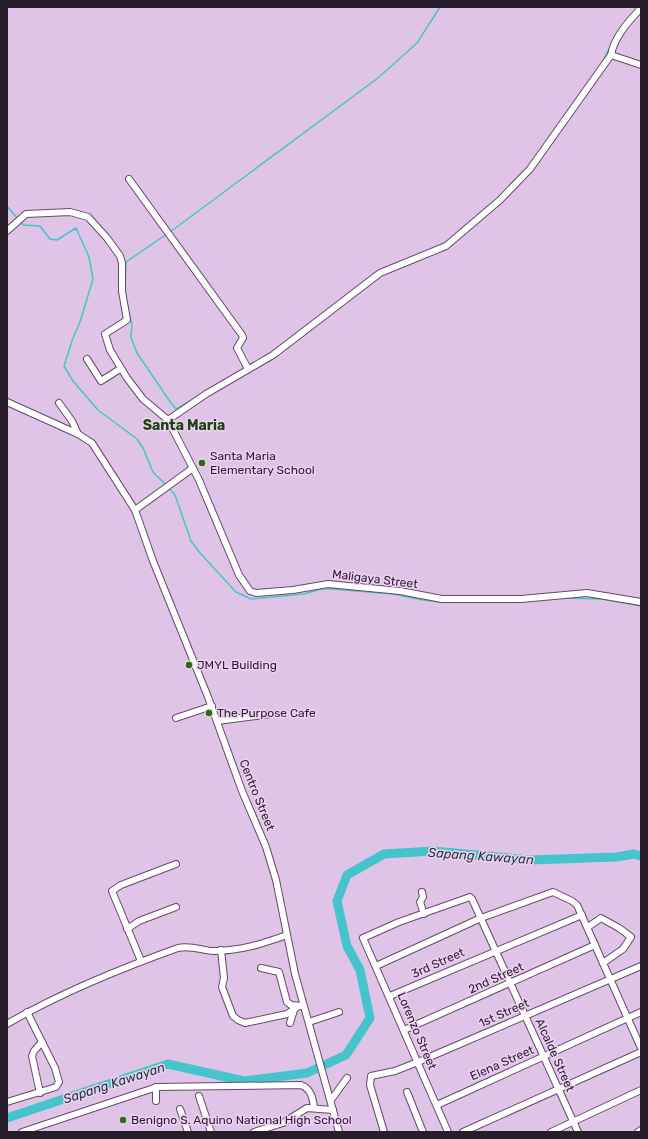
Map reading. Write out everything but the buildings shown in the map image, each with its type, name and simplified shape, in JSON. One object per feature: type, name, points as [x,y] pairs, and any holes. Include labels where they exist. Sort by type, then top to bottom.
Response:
[{"type":"street","points":[[7,231],[26,214],[70,212],[82,214],[93,222],[118,252],[122,263],[122,291],[127,320],[124,324],[107,331],[105,336],[110,350],[120,369],[140,396],[168,420],[206,394],[292,342],[380,273],[446,246],[500,200],[530,169],[611,55],[615,42],[641,8]]},
{"type":"street","points":[[611,55],[641,65]]},
{"type":"street","points":[[129,179],[242,335],[243,338],[237,348],[248,370]]},
{"type":"street","points":[[87,359],[101,381],[120,369]]},
{"type":"street","name":"Centro Street","points":[[7,402],[89,440],[96,446],[135,510],[153,561],[212,706],[242,791],[266,847],[276,880],[299,1007],[308,1022],[315,1043],[339,1132]]},
{"type":"street","points":[[59,402],[72,421],[78,434]]},
{"type":"street","name":"Maligaya Street","points":[[168,420],[193,468],[239,575],[245,585],[252,592],[300,590],[328,584],[400,591],[442,599],[520,599],[587,593],[641,602]]},
{"type":"street","points":[[135,510],[193,468]]},
{"type":"street","points":[[176,718],[212,706]]},
{"type":"street","points":[[217,721],[271,714]]},
{"type":"street","points":[[141,960],[112,893],[113,890],[127,882],[176,864]]},
{"type":"street","points":[[422,892],[424,897],[420,902],[424,914]]},
{"type":"street","points":[[376,966],[481,918],[553,892],[576,903],[641,1048]]},
{"type":"street","name":"Alcalde Street","points":[[424,914],[470,897],[472,899],[578,1132]]},
{"type":"street","points":[[127,929],[139,921],[176,907]]},
{"type":"street","name":"Lorenzo Street","points":[[424,914],[399,922],[363,938],[390,996],[448,1132]]},
{"type":"street","name":"3rd Street","points":[[390,996],[582,915]]},
{"type":"street","points":[[588,927],[601,918],[619,928],[630,938],[623,949],[603,963]]},
{"type":"street","points":[[7,1024],[52,998],[141,960],[183,947],[221,950],[250,948],[287,935]]},
{"type":"street","name":"2nd Street","points":[[404,1030],[595,944]]},
{"type":"street","points":[[221,950],[224,978],[222,987],[233,1016],[238,1020],[245,1023],[287,1014],[299,1007]]},
{"type":"street","name":"1st Street","points":[[384,1132],[370,1085],[370,1079],[374,1075],[387,1073],[418,1062],[641,966]]},
{"type":"street","points":[[261,968],[279,972],[287,1002],[291,1005],[299,1007]]},
{"type":"street","points":[[290,1023],[299,1007]]},
{"type":"street","points":[[7,1102],[56,1087],[59,1082],[27,1012]]},
{"type":"street","points":[[308,1022],[339,1012]]},
{"type":"street","name":"Elena Street","points":[[437,1104],[641,1012]]},
{"type":"street","points":[[40,1093],[32,1056],[34,1051],[42,1042]]},
{"type":"street","points":[[463,1132],[641,1052]]},
{"type":"street","points":[[330,1099],[347,1078]]},
{"type":"street","points":[[22,1132],[105,1106],[156,1087],[300,1085],[308,1090],[312,1096],[314,1108]]},
{"type":"street","points":[[156,1087],[156,1101]]},
{"type":"street","points":[[550,1132],[641,1090]]},
{"type":"street","points":[[407,1092],[423,1132]]},
{"type":"street","points":[[199,1096],[211,1132]]},
{"type":"street","points":[[254,1132],[283,1123],[307,1108],[333,1110]]},
{"type":"street","points":[[180,1109],[188,1132]]},
{"type":"waterway","points":[[170,232],[378,78],[417,43],[440,7]]},
{"type":"waterway","points":[[604,59],[613,41]]},
{"type":"waterway","points":[[7,206],[18,219]]},
{"type":"waterway","points":[[21,222],[23,225],[40,226],[50,239],[57,240],[76,228],[89,257],[93,279],[80,322],[64,366],[73,381],[98,410],[137,439],[143,448],[153,472],[166,485]]},
{"type":"waterway","points":[[125,284],[126,262],[167,234]]},
{"type":"waterway","points":[[382,269],[402,261]]},
{"type":"waterway","points":[[359,285],[370,277]]},
{"type":"waterway","points":[[129,313],[132,325],[131,337],[137,353],[171,403],[176,409],[197,397]]},
{"type":"waterway","points":[[169,488],[175,495],[191,541],[236,592],[251,599],[304,594],[321,589],[333,589],[393,594],[440,602]]},
{"type":"waterway","points":[[562,598],[602,599],[641,606]]},
{"type":"waterway","points":[[448,602],[528,601]]},
{"type":"waterway","name":"Sapang Kawayan","points":[[7,1118],[168,1064],[244,1081],[307,1073],[346,1055],[370,1018],[360,970],[347,946],[337,901],[347,875],[384,854],[433,851],[530,860],[616,857],[634,854],[641,856]]},
{"type":"place","name":"Santa Maria Elementary School","points":[[202,463]]},
{"type":"place","name":"JMYL Building","points":[[189,665]]},
{"type":"place","name":"The Purpose Cafe","points":[[209,713]]},
{"type":"place","name":"Benigno S. Aquino National High School","points":[[123,1120]]},
{"type":"district","name":"Santa Maria","points":[[184,425]]}]
